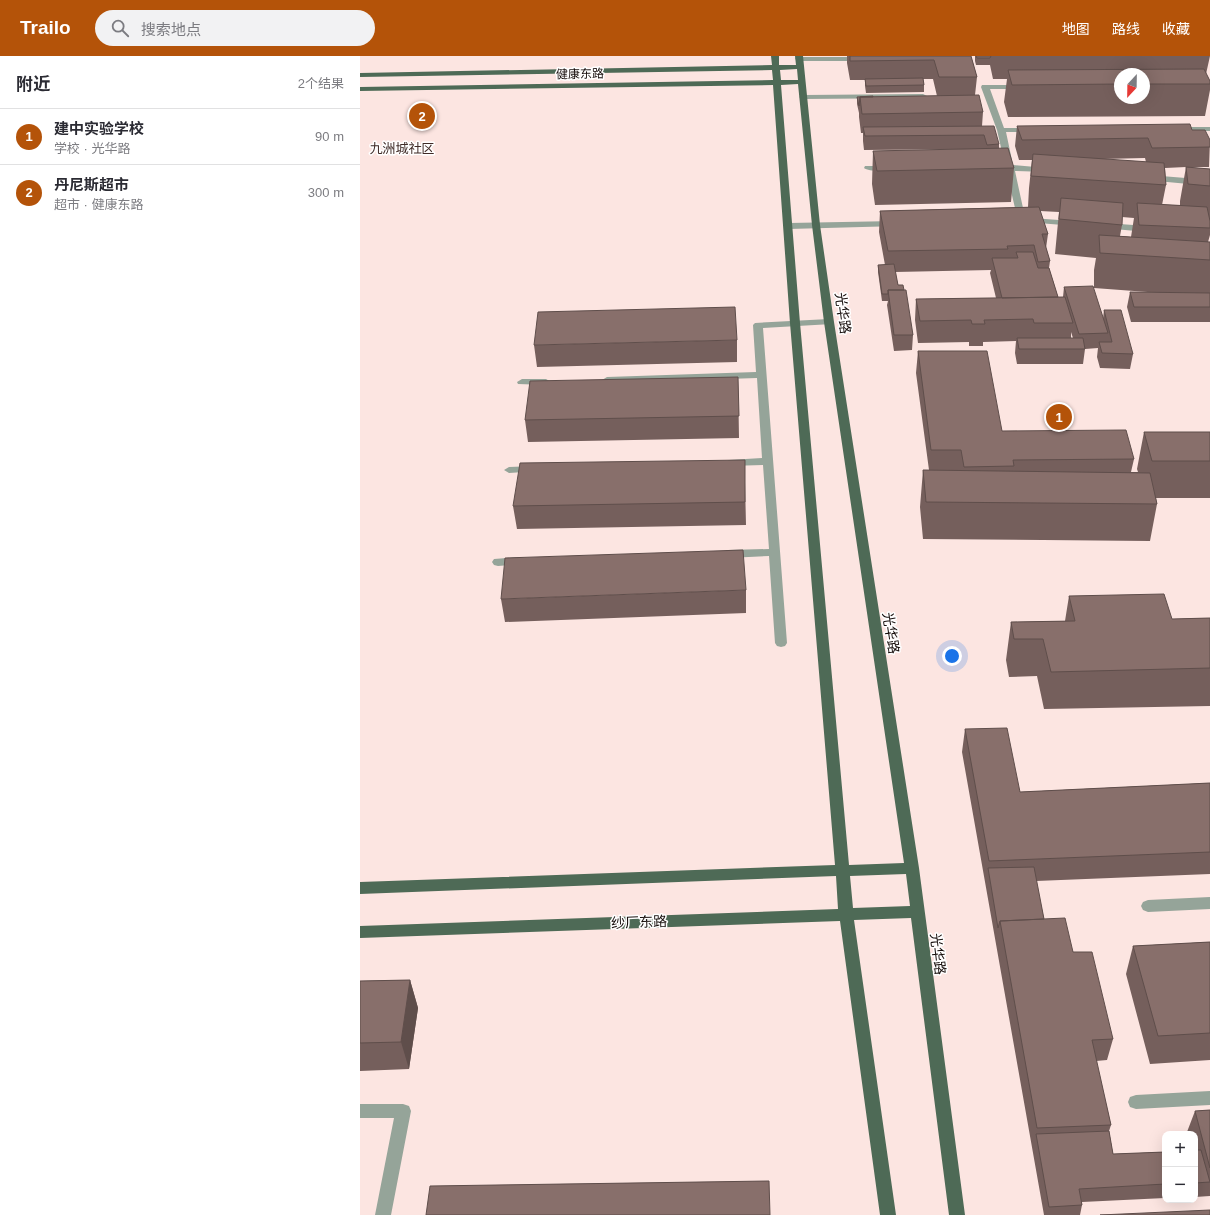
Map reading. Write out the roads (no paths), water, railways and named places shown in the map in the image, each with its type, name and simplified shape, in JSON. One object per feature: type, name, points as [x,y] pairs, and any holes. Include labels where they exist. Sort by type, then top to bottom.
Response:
[{"type":"main road","name":"健康东路","points":[[360,75],[799,61]]},
{"type":"main road","name":"光华路","points":[[799,61],[804,97],[816,225],[829,322],[912,868],[957,1215]]},
{"type":"main road","points":[[775,62],[789,226],[795,324],[846,914],[888,1215]]},
{"type":"main road","name":"健康东路","points":[[360,89],[801,82]]},
{"type":"main road","points":[[360,888],[912,868]]},
{"type":"main road","name":"纱厂东路","points":[[360,932],[917,912]]},
{"type":"street","points":[[799,61],[870,58]]},
{"type":"street","points":[[1033,87],[985,87],[1001,130],[1019,208],[1025,220],[1084,224]]},
{"type":"street","points":[[804,97],[923,96]]},
{"type":"street","points":[[1164,129],[1210,129]]},
{"type":"street","points":[[1001,130],[1040,130]]},
{"type":"street","points":[[986,167],[1009,166],[1056,170]]},
{"type":"street","points":[[868,168],[900,168]]},
{"type":"street","points":[[1141,178],[1210,183]]},
{"type":"street","points":[[789,226],[906,224]]},
{"type":"street","points":[[1100,226],[1155,230]]},
{"type":"street","points":[[781,643],[758,325],[829,322]]},
{"type":"street","points":[[594,380],[761,375]]},
{"type":"street","points":[[522,382],[554,381]]},
{"type":"street","points":[[721,463],[768,461]]},
{"type":"street","points":[[509,470],[549,469]]},
{"type":"street","points":[[720,554],[775,552]]},
{"type":"street","points":[[498,562],[530,561]]},
{"type":"street","points":[[1148,906],[1210,903]]},
{"type":"street","points":[[1136,1102],[1210,1098]]},
{"type":"street","points":[[360,1111],[403,1111],[383,1215]]},
{"type":"place","name":"丹尼斯超市","points":[[422,116]]},
{"type":"place","name":"建中实验学校","points":[[1059,417]]},
{"type":"district","name":"九洲城社区","points":[[402,148]]}]
